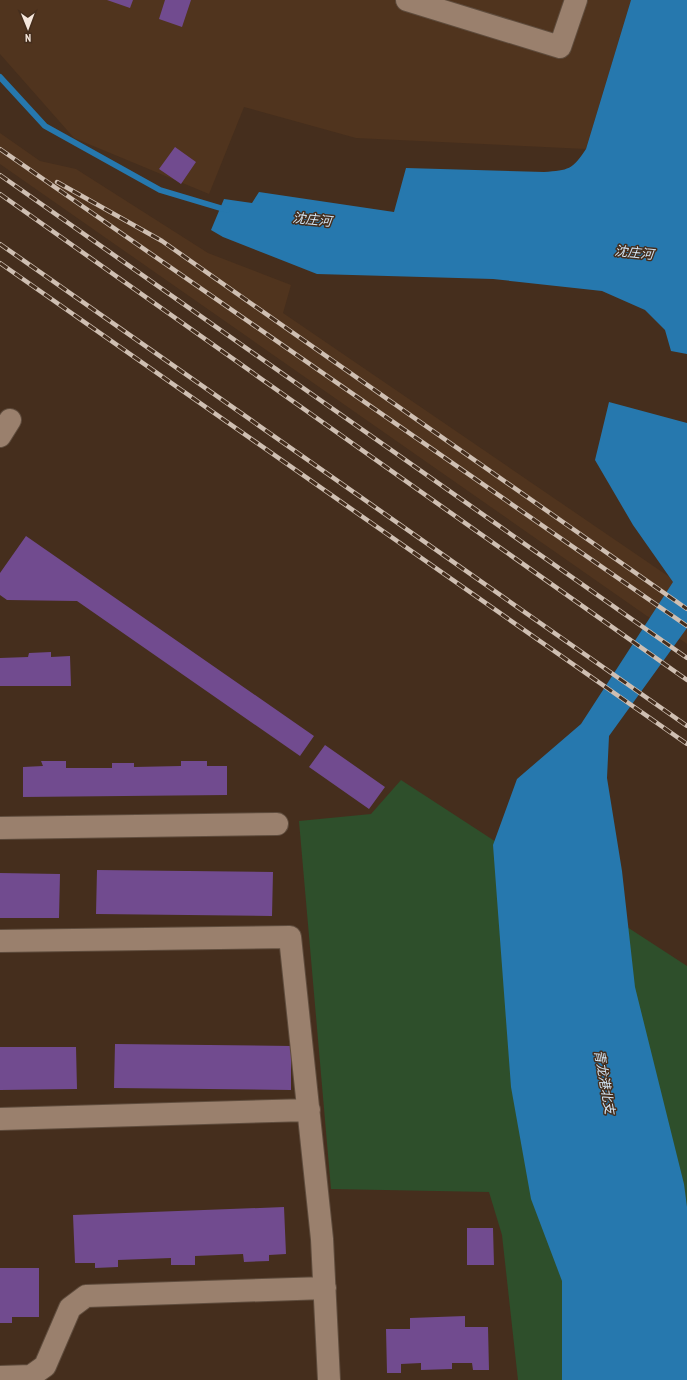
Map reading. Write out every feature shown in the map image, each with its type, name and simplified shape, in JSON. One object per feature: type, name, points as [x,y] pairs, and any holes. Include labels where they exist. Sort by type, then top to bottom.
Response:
[{"type":"lane","points":[[407,0],[560,47],[576,0]]},
{"type":"lane","points":[[0,828],[277,824]]},
{"type":"lane","points":[[0,941],[290,938],[322,1239],[329,1380]]},
{"type":"lane","points":[[0,1119],[308,1110]]},
{"type":"lane","points":[[0,1377],[31,1376],[45,1366],[70,1308],[86,1296],[325,1288]]},
{"type":"shaded area","points":[[0,0],[631,0],[586,149],[356,138],[244,107],[209,194],[74,138],[0,54]]},
{"type":"shaded area","points":[[0,133],[40,161],[76,169],[208,253],[291,285],[283,313],[687,589],[687,644],[0,164]]},
{"type":"green space","points":[[401,780],[687,966],[687,1380],[518,1380],[502,1235],[489,1192],[331,1189],[299,821],[371,814]]},
{"type":"water","points":[[631,0],[687,0],[687,354],[671,351],[665,330],[645,310],[602,291],[493,279],[317,274],[223,237],[211,230],[224,199],[252,203],[259,192],[394,212],[406,168],[544,172],[559,171],[569,168],[577,161],[586,149]]},
{"type":"water","name":"青龙港北支","points":[[609,402],[687,423],[687,628],[609,736],[607,778],[622,871],[635,987],[684,1184],[687,1207],[687,1380],[562,1380],[562,1281],[531,1199],[511,1087],[493,845],[517,779],[581,724],[673,582],[633,525],[595,460]]},
{"type":"building","points":[[107,0],[133,0],[130,8]]},
{"type":"building","points":[[165,0],[191,0],[182,27],[159,19]]},
{"type":"building","points":[[175,147],[196,162],[181,184],[159,169]]},
{"type":"building","points":[[26,536],[314,736],[300,756],[77,601],[7,600],[0,595],[0,573]]},
{"type":"building","points":[[51,652],[51,657],[70,656],[71,686],[0,686],[0,658],[28,657],[29,653]]},
{"type":"building","points":[[325,745],[385,787],[369,809],[309,767]]},
{"type":"building","points":[[41,761],[66,761],[66,768],[112,768],[112,763],[134,763],[134,767],[181,766],[181,761],[207,761],[207,766],[227,766],[227,795],[23,797],[23,767],[43,766]]},
{"type":"building","points":[[97,870],[273,872],[272,916],[96,914]]},
{"type":"building","points":[[0,873],[60,874],[59,918],[0,918]]},
{"type":"building","points":[[115,1044],[291,1046],[291,1090],[114,1088]]},
{"type":"building","points":[[0,1047],[76,1047],[77,1089],[0,1090]]},
{"type":"building","points":[[284,1207],[286,1254],[269,1255],[269,1261],[244,1262],[243,1254],[195,1256],[195,1265],[171,1265],[171,1258],[118,1260],[118,1267],[95,1268],[95,1263],[75,1263],[73,1215]]},
{"type":"building","points":[[467,1228],[493,1228],[494,1265],[467,1265]]},
{"type":"building","points":[[0,1268],[39,1268],[39,1317],[12,1317],[12,1323],[0,1323]]},
{"type":"building","points":[[465,1316],[465,1327],[488,1327],[489,1370],[473,1370],[472,1363],[452,1363],[452,1369],[421,1370],[421,1363],[401,1364],[401,1373],[387,1373],[386,1329],[410,1329],[410,1318]]},
{"type":"waterway","name":"沈庄河","points":[[0,77],[45,126],[160,190],[227,210]]},
{"type":"railway","points":[[0,149],[687,626]]},
{"type":"railway","points":[[0,175],[687,658]]},
{"type":"railway","points":[[57,182],[162,241],[687,609]]},
{"type":"railway","points":[[0,194],[687,680]]},
{"type":"railway","points":[[0,244],[687,726]]},
{"type":"railway","points":[[0,263],[687,744]]}]
